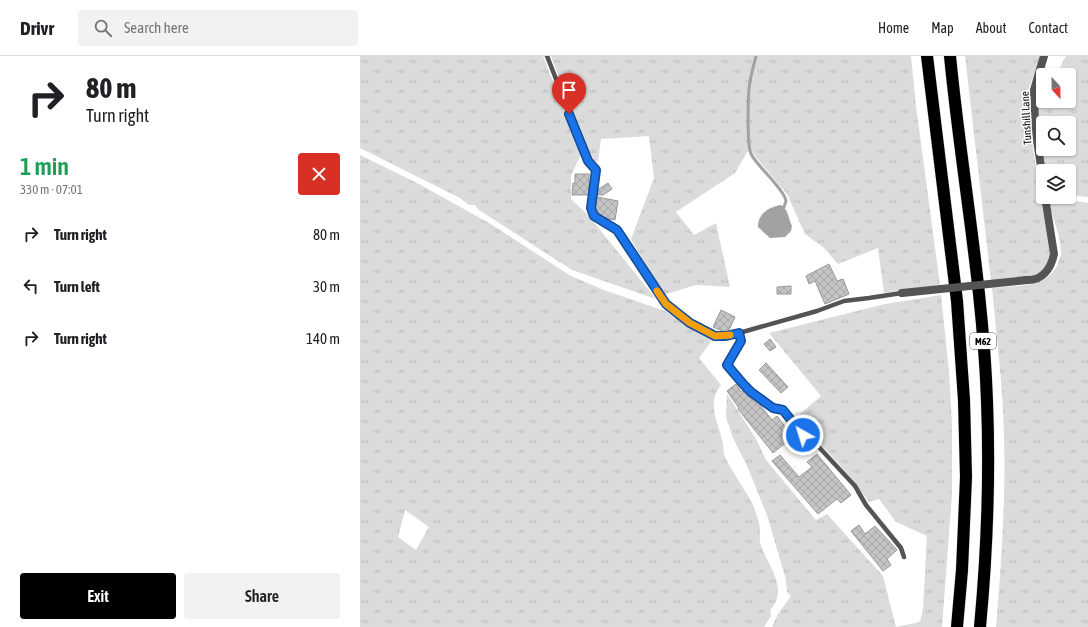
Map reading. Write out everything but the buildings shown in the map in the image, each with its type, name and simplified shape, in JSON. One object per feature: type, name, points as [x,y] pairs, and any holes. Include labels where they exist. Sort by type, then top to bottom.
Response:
[{"type":"highway","name":"M62","points":[[927,56],[957,302],[964,400],[966,478],[962,570],[957,627]]},
{"type":"highway","name":"M62","points":[[950,56],[953,95],[980,299],[987,400],[989,488],[985,573],[980,627]]},
{"type":"street","name":"Tunshill Lane","points":[[1041,164],[1035,127],[1034,90],[1044,56]]},
{"type":"street","points":[[902,293],[1034,280],[1040,278],[1048,270],[1052,263],[1054,254],[1047,204]]},
{"type":"lane","points":[[547,56],[588,161],[596,170],[591,208],[594,216],[617,230],[666,304],[690,323],[715,336],[726,336],[816,311],[844,301],[902,293]]},
{"type":"lane","points":[[739,333],[741,341],[727,365],[751,392],[773,408],[783,410],[803,435],[817,445],[837,466],[855,486],[866,505],[901,548],[904,557]]},
{"type":"green space","points":[[360,56],[543,56],[581,154],[571,176],[571,199],[588,215],[656,299],[572,270],[479,210],[475,205],[469,205],[460,198],[360,148]]},
{"type":"green space","points":[[551,56],[911,56],[916,106],[940,285],[884,293],[878,248],[838,264],[824,248],[805,234],[787,194],[749,149],[735,173],[676,212],[694,235],[716,223],[730,287],[696,285],[663,295],[631,239],[654,178],[649,136],[601,139],[598,162],[591,161]]},
{"type":"green space","points":[[965,56],[1041,56],[1027,93],[1036,168],[1036,204],[1042,204],[1051,260],[1041,273],[1031,277],[991,281]]},
{"type":"green space","points":[[1066,56],[1088,56],[1088,197],[1076,196],[1076,164],[1044,164],[1043,156],[1076,156],[1076,116],[1037,116],[1037,108],[1076,108],[1076,68],[1060,68]]},
{"type":"green space","points":[[360,155],[419,184],[489,223],[571,276],[604,290],[665,311],[698,333],[712,340],[699,358],[721,385],[716,392],[714,407],[724,454],[754,507],[760,525],[761,546],[776,578],[778,594],[770,610],[771,616],[764,627],[360,627]],"holes":[[[405,510],[429,527],[416,550],[398,537]]]},
{"type":"green space","points":[[1076,201],[1088,203],[1088,627],[996,627],[1002,546],[1004,439],[1002,397],[992,288],[1019,286],[1037,282],[1052,273],[1057,266],[1061,254],[1058,235],[1050,204],[1076,204]]},
{"type":"green space","points":[[941,295],[949,371],[952,424],[952,494],[942,627],[896,627],[920,622],[923,609],[927,536],[896,522],[879,499],[869,502],[835,460],[794,419],[821,396],[769,333],[885,304]]},
{"type":"green space","points":[[727,394],[755,437],[766,460],[816,520],[827,514],[883,576],[896,627],[772,627],[778,614],[791,596],[787,592],[786,580],[767,515],[747,466],[733,438],[726,417]]},
{"type":"shaded area","points":[[781,205],[786,209],[788,214],[792,226],[791,231],[785,237],[770,238],[758,227],[758,222],[762,214],[768,209]]},
{"type":"waterway","points":[[756,56],[751,77],[748,103],[750,149],[754,159],[776,184],[784,196],[786,201],[784,207]]},
{"type":"slow traffic","points":[[657,291],[666,304],[690,323],[715,336],[730,335]]},
{"type":"route","points":[[569,114],[588,161],[596,170],[591,208],[594,216],[617,230],[644,273],[666,304],[690,323],[715,336],[726,336],[739,333],[741,341],[727,365],[751,392],[773,408],[783,410],[803,435]]}]
